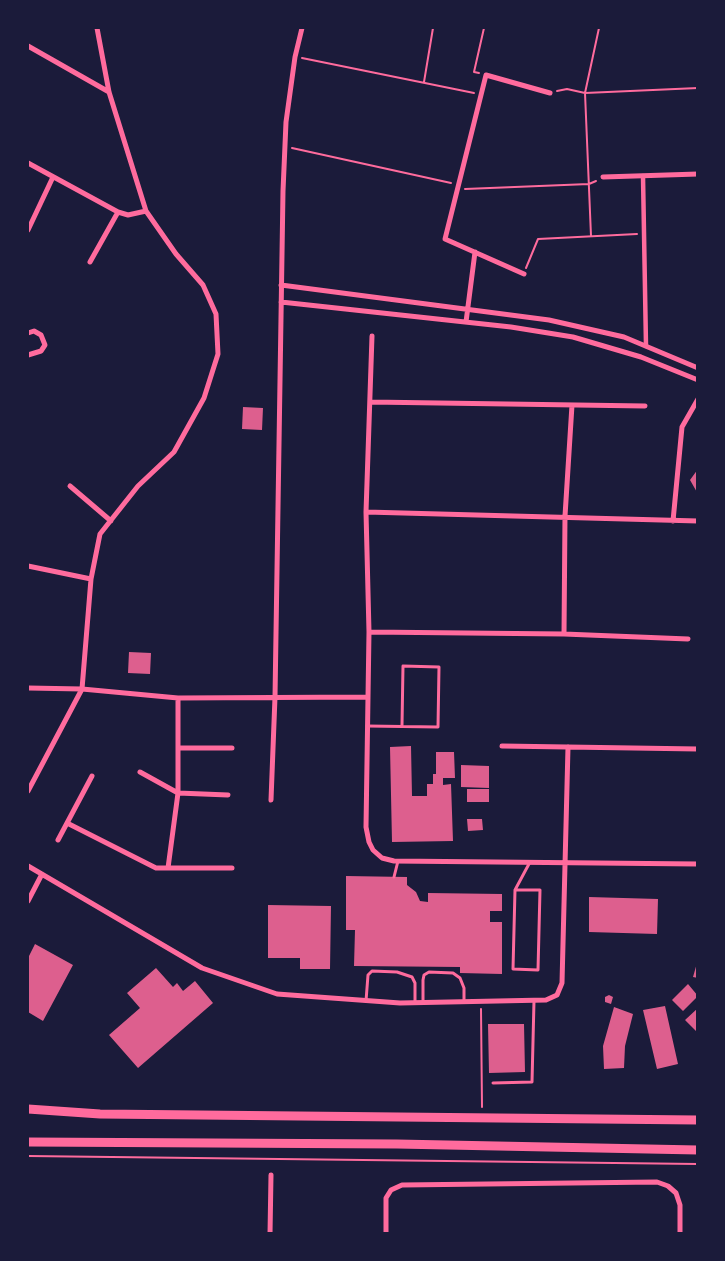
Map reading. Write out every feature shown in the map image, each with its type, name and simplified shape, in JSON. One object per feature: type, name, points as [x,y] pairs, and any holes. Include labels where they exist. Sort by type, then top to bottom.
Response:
[{"type":"main road","points":[[28,1109],[100,1114],[482,1116],[698,1120]]},
{"type":"main road","points":[[28,1142],[397,1144],[698,1150]]},
{"type":"street","points":[[28,791],[82,689],[91,579],[100,534],[138,486],[174,452],[204,398],[218,354],[216,314],[203,284],[176,254],[146,211],[109,92],[97,28]]},
{"type":"street","points":[[270,800],[275,697],[285,146],[295,57],[302,28]]},
{"type":"street","points":[[28,46],[109,92]]},
{"type":"street","points":[[524,274],[445,239],[486,75],[550,93]]},
{"type":"street","points":[[28,163],[118,212],[128,215],[146,211]]},
{"type":"street","points":[[603,177],[698,174]]},
{"type":"street","points":[[643,176],[646,346]]},
{"type":"street","points":[[28,230],[53,177]]},
{"type":"street","points":[[90,262],[118,212]]},
{"type":"street","points":[[466,322],[475,252]]},
{"type":"street","points":[[281,285],[549,320],[624,337],[698,368]]},
{"type":"street","points":[[281,302],[466,322],[573,337],[641,356],[698,380]]},
{"type":"street","points":[[28,333],[34,332],[41,335],[45,345],[41,351],[28,355]]},
{"type":"street","points":[[372,336],[366,512],[368,632],[366,827],[373,850],[382,858],[398,861],[698,864]]},
{"type":"street","points":[[673,521],[682,426],[698,399]]},
{"type":"street","points":[[370,402],[644,406]]},
{"type":"street","points":[[564,634],[565,516],[572,405]]},
{"type":"street","points":[[70,486],[111,521]]},
{"type":"street","points":[[366,512],[698,521]]},
{"type":"street","points":[[28,566],[91,579]]},
{"type":"street","points":[[368,632],[564,634],[688,639]]},
{"type":"street","points":[[28,688],[82,689],[178,698],[367,697]]},
{"type":"street","points":[[168,868],[178,792],[178,698]]},
{"type":"street","points":[[502,746],[698,749]]},
{"type":"street","points":[[28,866],[202,968],[277,994],[415,1003],[546,1000],[557,995],[562,983],[568,747]]},
{"type":"street","points":[[178,748],[232,748]]},
{"type":"street","points":[[140,772],[178,792],[228,795]]},
{"type":"street","points":[[58,840],[92,776]]},
{"type":"street","points":[[67,823],[156,868],[232,868]]},
{"type":"street","points":[[28,901],[42,874]]},
{"type":"street","points":[[270,1234],[271,1175]]},
{"type":"street","points":[[386,1234],[386,1198],[391,1190],[402,1185],[658,1182],[668,1186],[676,1193],[680,1205],[680,1234]]},
{"type":"lane","points":[[367,726],[402,726],[438,726],[439,667],[403,666],[402,726]]},
{"type":"lane","points":[[394,877],[398,861]]},
{"type":"lane","points":[[516,890],[540,890],[538,970],[514,969],[516,890],[530,862]]},
{"type":"lane","points":[[366,1000],[368,976],[372,971],[397,972],[412,977],[415,983],[415,1003]]},
{"type":"lane","points":[[423,1003],[423,980],[424,975],[429,972],[452,973],[460,978],[464,988],[464,1002]]},
{"type":"lane","points":[[493,1083],[532,1082],[534,1001]]},
{"type":"path","points":[[424,82],[433,28]]},
{"type":"path","points":[[484,28],[474,72],[486,75]]},
{"type":"path","points":[[591,236],[585,93],[599,28]]},
{"type":"path","points":[[295,57],[482,94]]},
{"type":"path","points":[[550,93],[567,89],[585,93],[698,88]]},
{"type":"path","points":[[285,146],[458,187],[589,184],[603,177]]},
{"type":"path","points":[[524,274],[538,239],[644,234]]},
{"type":"path","points":[[481,1002],[482,1116]]},
{"type":"path","points":[[28,1156],[698,1164]]},
{"type":"building","points":[[243,407],[263,408],[262,430],[242,429]]},
{"type":"building","points":[[698,469],[698,494],[690,480]]},
{"type":"building","points":[[129,652],[151,653],[150,674],[128,673]]},
{"type":"building","points":[[411,746],[412,796],[427,796],[427,784],[433,784],[433,774],[436,774],[436,752],[454,752],[455,778],[443,778],[443,785],[451,784],[453,841],[392,842],[390,747]]},
{"type":"building","points":[[461,765],[489,766],[489,788],[461,787]]},
{"type":"building","points":[[467,789],[489,789],[489,802],[467,802]]},
{"type":"building","points":[[467,819],[482,819],[483,830],[468,831]]},
{"type":"building","points":[[346,876],[407,877],[407,885],[416,892],[420,901],[428,902],[428,893],[502,894],[502,911],[490,911],[490,922],[502,922],[502,974],[460,973],[460,967],[354,966],[355,930],[346,930]]},
{"type":"building","points":[[589,897],[658,899],[657,934],[589,932]]},
{"type":"building","points":[[268,905],[331,906],[330,969],[300,969],[300,958],[268,958]]},
{"type":"building","points":[[35,944],[73,965],[43,1021],[28,1012],[28,958]]},
{"type":"building","points":[[698,964],[698,978],[693,977]]},
{"type":"building","points":[[156,968],[173,987],[177,983],[183,991],[195,981],[213,1003],[138,1068],[109,1035],[140,1008],[127,993]]},
{"type":"building","points":[[688,984],[698,996],[683,1011],[672,1000]]},
{"type":"building","points":[[609,995],[613,997],[611,1004],[605,1002],[605,997]]},
{"type":"building","points":[[665,1006],[678,1064],[657,1069],[643,1010]]},
{"type":"building","points":[[614,1007],[633,1014],[625,1046],[624,1068],[604,1069],[603,1046]]},
{"type":"building","points":[[698,1008],[698,1033],[685,1020]]},
{"type":"building","points":[[488,1024],[524,1024],[525,1072],[489,1073]]}]
